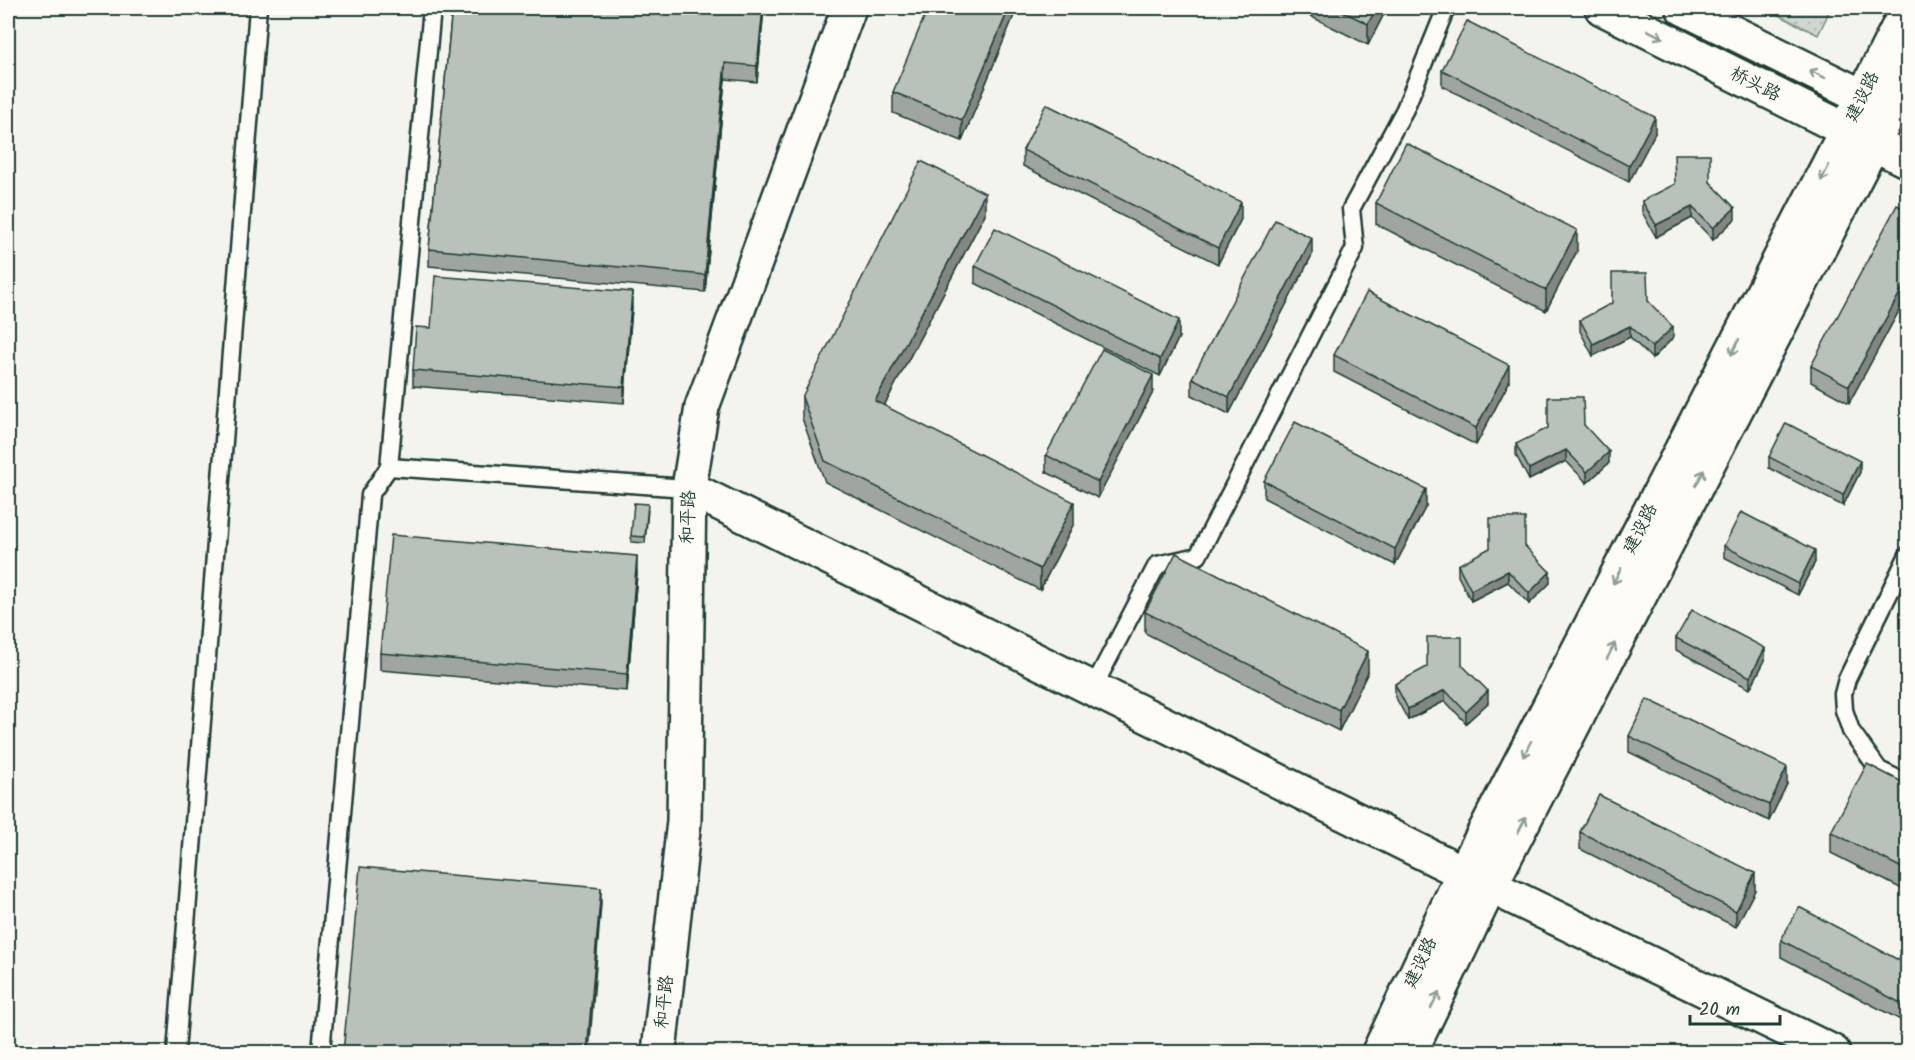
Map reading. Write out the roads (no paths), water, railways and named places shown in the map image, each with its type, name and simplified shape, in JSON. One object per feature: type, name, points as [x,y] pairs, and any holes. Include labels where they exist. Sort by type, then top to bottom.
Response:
[{"type":"street","name":"和平路","points":[[659,1053],[684,821],[680,488],[702,407],[849,8]]},
{"type":"street","name":"桥头路","points":[[1602,8],[1908,161]]},
{"type":"street","name":"桥头路","points":[[1683,8],[1887,109]]},
{"type":"street","name":"建设路","points":[[1887,109],[1908,9]]},
{"type":"street","name":"建设路","points":[[1379,1053],[1477,879],[1859,138],[1887,109],[1908,76]]},
{"type":"street","points":[[680,488],[1093,688],[1833,1053]]},
{"type":"street","name":"建设路","points":[[1410,1053],[1477,879]]},
{"type":"lane","points":[[176,1053],[258,8]]},
{"type":"lane","points":[[321,1053],[370,495],[389,467],[432,8]]},
{"type":"lane","points":[[1093,688],[1157,565],[1198,556],[1355,248],[1351,209],[1405,109],[1446,8]]},
{"type":"lane","points":[[389,467],[680,488]]},
{"type":"lane","points":[[1908,555],[1847,679],[1843,694],[1844,710],[1851,731],[1879,770],[1908,784]]}]
